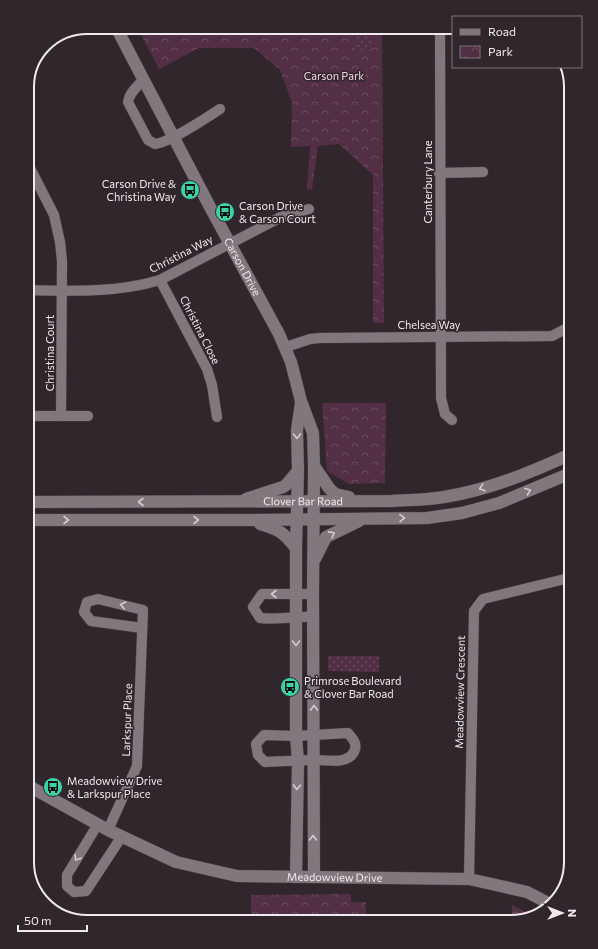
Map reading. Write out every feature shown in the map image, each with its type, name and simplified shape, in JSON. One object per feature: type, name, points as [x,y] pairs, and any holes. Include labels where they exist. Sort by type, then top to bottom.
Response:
[{"type":"street","name":"Carson Drive","points":[[120,34],[286,347],[301,401],[313,433],[314,876]]},
{"type":"street","name":"Canterbury Lane","points":[[440,34],[440,398],[445,414],[452,420]]},
{"type":"street","points":[[143,80],[128,98],[129,105],[151,143],[159,144],[220,109]]},
{"type":"street","points":[[439,173],[483,172]]},
{"type":"street","points":[[34,175],[49,204],[56,223],[62,256],[62,290]]},
{"type":"street","name":"Christina Way","points":[[34,290],[121,289],[160,280],[281,217],[309,209]]},
{"type":"street","name":"Christina Close","points":[[160,280],[207,369],[212,385],[217,417]]},
{"type":"street","name":"Christina Court","points":[[61,416],[62,290]]},
{"type":"street","name":"Chelsea Way","points":[[286,347],[310,339],[320,338],[552,336],[564,330]]},
{"type":"street","name":"Carson Drive","points":[[296,877],[298,761],[296,736],[297,430],[301,401]]},
{"type":"street","points":[[34,416],[88,416]]},
{"type":"street","name":"Clover Bar Road","points":[[34,502],[392,502],[443,498],[510,480],[564,457]]},
{"type":"street","points":[[314,466],[335,494],[366,502]]},
{"type":"street","points":[[236,502],[286,485],[298,471]]},
{"type":"street","name":"Clover Bar Road","points":[[34,520],[427,518],[462,513],[499,503],[564,476]]},
{"type":"street","points":[[313,562],[326,537],[363,519]]},
{"type":"street","points":[[250,520],[278,529],[296,548]]},
{"type":"street","name":"Meadowview Crescent","points":[[469,878],[474,611],[483,599],[564,579]]},
{"type":"street","points":[[313,594],[262,594],[253,607],[260,618],[273,619],[296,616],[314,617]]},
{"type":"street","name":"Larkspur Place","points":[[103,827],[137,766],[143,610],[98,599],[87,602],[84,612],[91,622],[142,628]]},
{"type":"street","points":[[348,733],[355,742],[356,748],[352,755],[344,760],[265,762],[258,755],[256,744],[264,735],[314,735],[348,733]]},
{"type":"street","name":"Meadowview Drive","points":[[34,789],[103,827],[176,862],[237,876],[469,878],[527,892],[542,900]]},
{"type":"street","points":[[103,827],[66,875],[67,886],[74,892],[86,891],[122,836]]},
{"type":"green space","name":"Carson Park","points":[[141,34],[382,34],[384,323],[373,323],[373,175],[339,144],[318,146],[312,190],[307,189],[310,146],[291,147],[292,103],[280,70],[254,48],[199,48],[159,69]]},
{"type":"green space","points":[[355,34],[371,34],[372,50],[355,51]]},
{"type":"green space","points":[[322,403],[386,403],[385,483],[349,484],[327,471]]},
{"type":"green space","points":[[328,656],[379,656],[379,672],[328,671]]},
{"type":"green space","points":[[351,894],[351,902],[366,902],[366,915],[251,915],[251,895]]},
{"type":"green space","points":[[512,905],[527,912],[518,915],[511,915]]},
{"type":"place","name":"Carson Drive & Christina Way","points":[[190,190]]},
{"type":"place","name":"Carson Drive & Carson Court","points":[[225,212]]},
{"type":"place","name":"Primrose Boulevard & Clover Bar Road","points":[[290,687]]},
{"type":"place","name":"Meadowview Drive & Larkspur Place","points":[[53,787]]}]
